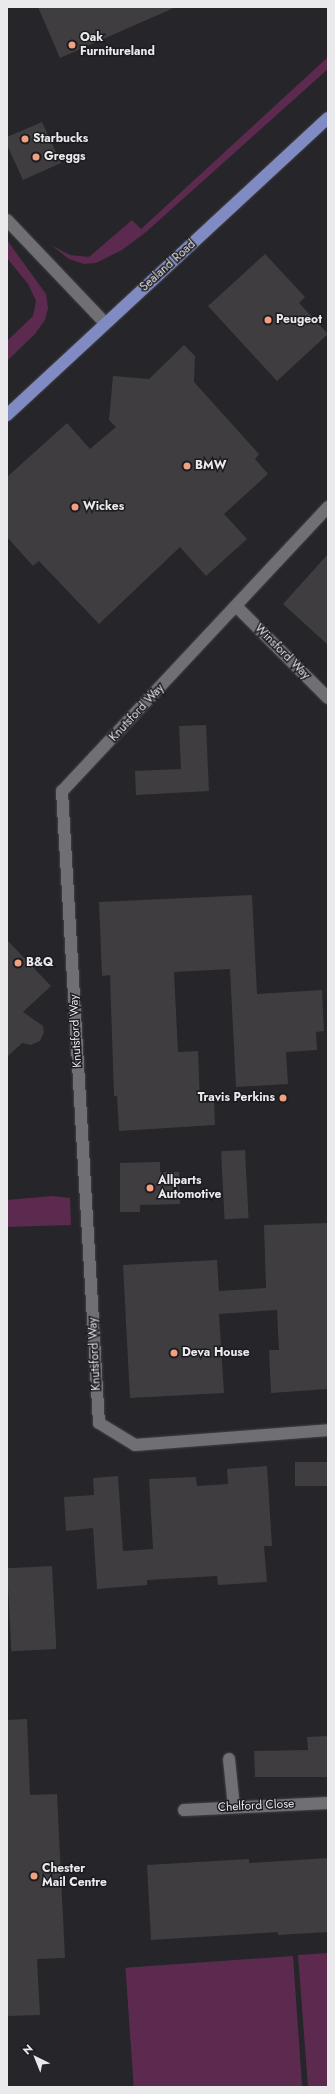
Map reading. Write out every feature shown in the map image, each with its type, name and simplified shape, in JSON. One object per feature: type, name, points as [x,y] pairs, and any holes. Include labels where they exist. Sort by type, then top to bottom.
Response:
[{"type":"main road","name":"Sealand Road","points":[[7,415],[104,323],[328,118]]},
{"type":"street","points":[[7,220],[104,323]]},
{"type":"street","name":"Knutsford Way","points":[[328,507],[62,792],[99,1423],[135,1445],[328,1430]]},
{"type":"street","name":"Winsford Way","points":[[236,606],[328,698]]},
{"type":"street","points":[[229,1759],[234,1807]]},
{"type":"street","name":"Chelford Close","points":[[184,1810],[328,1803]]},
{"type":"shaded area","points":[[328,57],[328,69],[146,232],[122,250],[96,263],[84,264],[69,259],[51,245],[70,255],[89,257],[132,220],[141,229]]},
{"type":"shaded area","points":[[7,240],[46,294],[48,308],[45,320],[35,334],[7,361],[7,341],[33,316],[36,301],[28,284],[7,258]]},
{"type":"shaded area","points":[[52,1196],[70,1198],[71,1225],[7,1227],[7,1200]]},
{"type":"shaded area","points":[[328,1953],[328,2087],[308,2087],[298,1955]]},
{"type":"shaded area","points":[[293,1956],[302,2087],[134,2087],[125,1968]]},
{"type":"building","name":"Oak Furnitureland","points":[[38,7],[176,7],[60,58]]},
{"type":"building","points":[[42,122],[61,163],[23,180],[7,145],[7,137]]},
{"type":"building","name":"Peugeot","points":[[265,254],[305,297],[299,303],[328,334],[277,381],[208,306]]},
{"type":"building","points":[[184,345],[195,356],[194,382],[259,454],[255,459],[268,474],[224,514],[247,539],[206,576],[180,547],[99,624],[39,561],[33,566],[7,537],[7,477],[67,423],[90,449],[116,427],[109,420],[113,376],[149,379]]},
{"type":"building","points":[[328,554],[328,645],[283,604]]},
{"type":"building","points":[[206,725],[209,791],[136,795],[135,771],[181,769],[179,726]]},
{"type":"building","points":[[252,895],[257,994],[322,990],[324,1031],[316,1032],[317,1050],[286,1052],[288,1084],[236,1087],[230,969],[174,972],[178,1052],[198,1051],[200,1103],[214,1102],[215,1125],[119,1131],[117,1096],[114,1096],[110,975],[102,976],[99,902]]},
{"type":"building","name":"B&Q","points":[[7,940],[51,986],[23,1012],[43,1026],[44,1032],[40,1041],[31,1045],[22,1043],[7,1057]]},
{"type":"building","points":[[245,1150],[249,1218],[225,1219],[221,1151]]},
{"type":"building","name":"Allparts Automotive","points":[[160,1162],[160,1172],[179,1172],[180,1204],[140,1205],[140,1212],[120,1212],[120,1163]]},
{"type":"building","points":[[328,1223],[328,1389],[271,1393],[269,1350],[279,1350],[277,1310],[219,1314],[224,1393],[130,1398],[123,1265],[217,1260],[219,1291],[266,1288],[264,1225]]},
{"type":"building","points":[[295,1462],[328,1462],[328,1486],[295,1486]]},
{"type":"building","points":[[267,1466],[272,1546],[264,1546],[267,1582],[218,1585],[217,1576],[147,1580],[147,1585],[97,1589],[93,1528],[66,1531],[64,1497],[94,1495],[93,1478],[118,1476],[123,1551],[153,1549],[149,1479],[196,1477],[197,1486],[228,1484],[227,1469]]},
{"type":"building","points":[[52,1566],[56,1649],[11,1651],[7,1568]]},
{"type":"building","name":"Chester Mail Centre","points":[[27,1719],[30,1795],[57,1794],[65,1958],[37,1959],[40,2015],[7,2016],[7,1720]]},
{"type":"building","points":[[328,1736],[328,1777],[255,1777],[254,1751],[308,1750],[307,1737]]},
{"type":"building","points":[[328,1858],[328,1932],[278,1935],[278,1932],[151,1940],[147,1865],[249,1859],[249,1863]]},
{"type":"place","name":"Oak Furnitureland","points":[[72,45]]},
{"type":"place","name":"Starbucks","points":[[25,139]]},
{"type":"place","name":"Greggs","points":[[36,157]]},
{"type":"place","name":"Peugeot","points":[[268,320]]},
{"type":"place","name":"BMW","points":[[187,466]]},
{"type":"place","name":"Wickes","points":[[75,507]]},
{"type":"place","name":"B&Q","points":[[18,963]]},
{"type":"place","name":"Travis Perkins","points":[[283,1098]]},
{"type":"place","name":"Allparts Automotive","points":[[150,1188]]},
{"type":"place","name":"Deva House","points":[[174,1353]]},
{"type":"place","name":"Chester Mail Centre","points":[[34,1876]]}]
